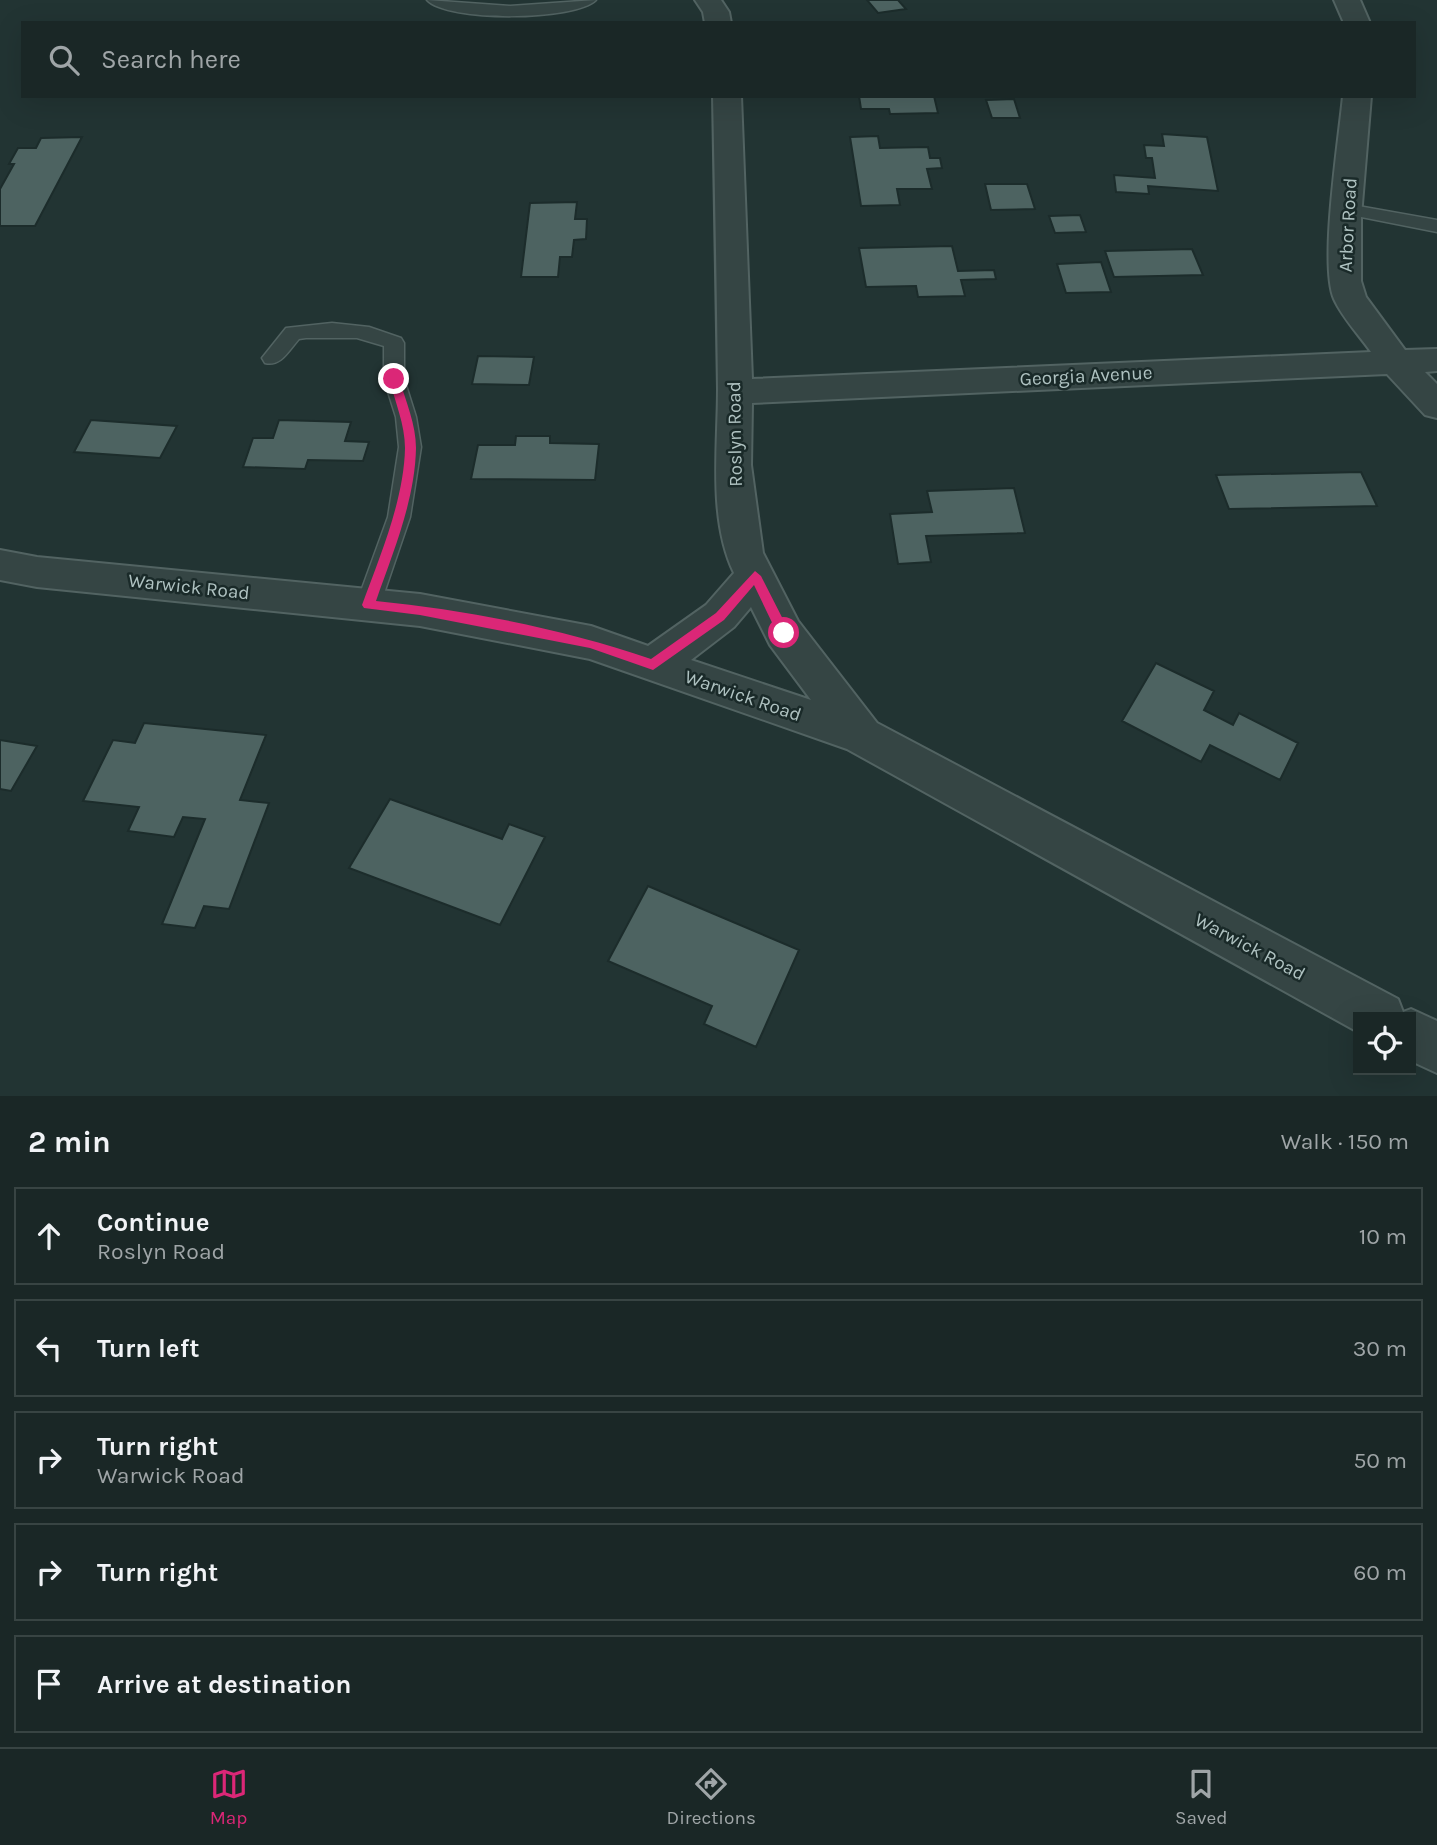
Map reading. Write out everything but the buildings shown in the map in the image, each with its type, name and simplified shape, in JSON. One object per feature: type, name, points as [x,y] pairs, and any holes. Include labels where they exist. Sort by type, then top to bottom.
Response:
[{"type":"street","points":[[708,0],[716,12],[718,21]]},
{"type":"street","points":[[1347,0],[1356,21]]},
{"type":"street","name":"Roslyn Road","points":[[727,98],[735,392],[733,465],[744,553],[784,633],[862,736]]},
{"type":"street","name":"Arbor Road","points":[[1357,98],[1347,209],[1345,281],[1350,299],[1396,362],[1437,406]]},
{"type":"street","name":"Georgia Avenue","points":[[735,392],[1437,360]]},
{"type":"street","name":"Warwick Road","points":[[0,565],[37,572],[420,610],[591,643],[862,736],[1371,1012]]},
{"type":"street","points":[[653,665],[720,616],[755,576]]},
{"type":"street","points":[[1416,1037],[1437,1048]]},
{"type":"lane","points":[[434,0],[440,6],[465,9],[540,9],[580,4],[589,0]]},
{"type":"lane","points":[[1347,209],[1437,226]]},
{"type":"lane","points":[[272,358],[293,333],[335,328],[374,333],[394,343],[394,379],[410,447],[399,517],[368,605]]},
{"type":"route","points":[[394,379],[410,447],[399,517],[368,605],[420,610],[591,643],[653,665],[720,616],[755,576],[784,633]]}]
